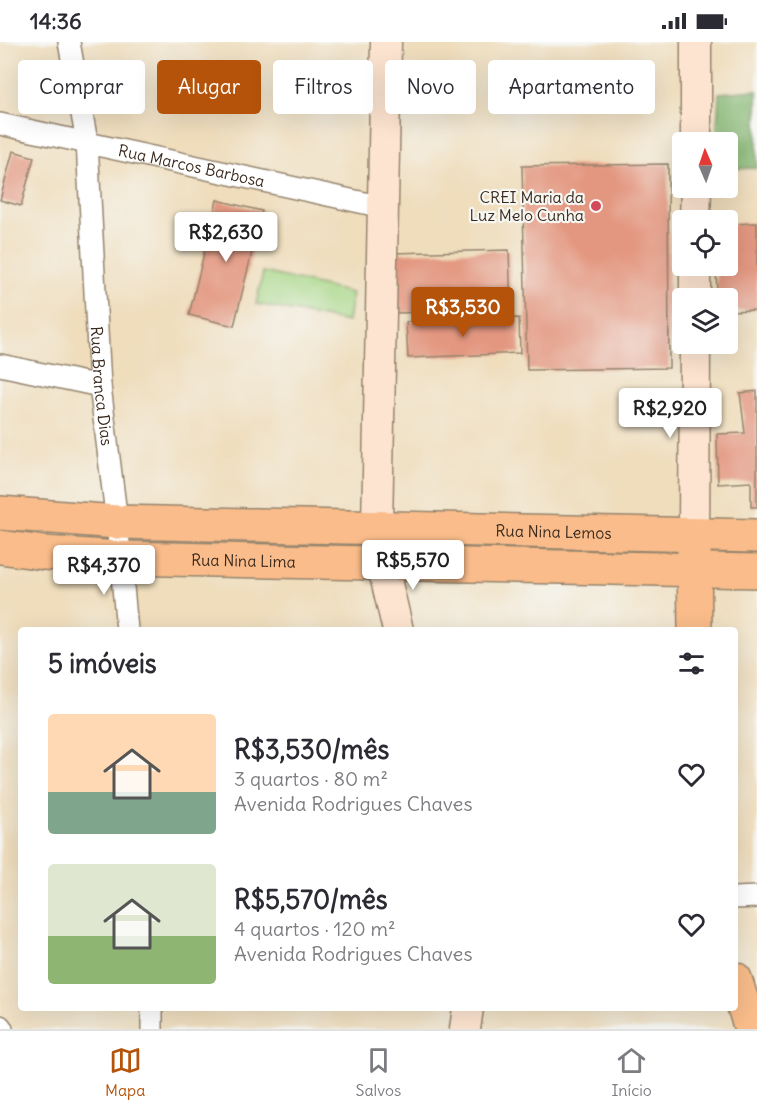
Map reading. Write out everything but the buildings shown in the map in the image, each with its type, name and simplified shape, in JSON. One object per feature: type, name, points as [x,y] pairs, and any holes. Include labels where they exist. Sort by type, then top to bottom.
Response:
[{"type":"main road","points":[[0,513],[117,522],[377,528]]},
{"type":"main road","name":"Rua Nina Lemos","points":[[377,528],[757,536]]},
{"type":"main road","points":[[694,535],[695,627]]},
{"type":"main road","name":"Rua Nina Lima","points":[[0,547],[44,554],[120,558],[382,563]]},
{"type":"main road","points":[[382,563],[757,571]]},
{"type":"main road","points":[[738,988],[751,1029]]},
{"type":"street","name":"Rua Branca Dias","points":[[69,42],[87,142],[100,386],[117,522],[127,627]]},
{"type":"street","points":[[386,42],[377,528],[382,563],[397,627]]},
{"type":"street","points":[[696,42],[696,132]]},
{"type":"street","name":"Rua Marcos Barbosa","points":[[0,124],[383,207]]},
{"type":"street","points":[[694,535],[695,354]]},
{"type":"street","points":[[0,365],[100,386]]},
{"type":"street","points":[[738,898],[757,897]]},
{"type":"street","points":[[152,1011],[153,1029]]},
{"type":"street","points":[[465,1029],[468,1011]]},
{"type":"green space","points":[[757,90],[757,168],[738,169],[738,132],[717,132],[719,93]]},
{"type":"green space","points":[[263,272],[352,293],[348,322],[256,304]]},
{"type":"place","name":"CREI Maria da Luz Melo Cunha","points":[[596,206]]}]
